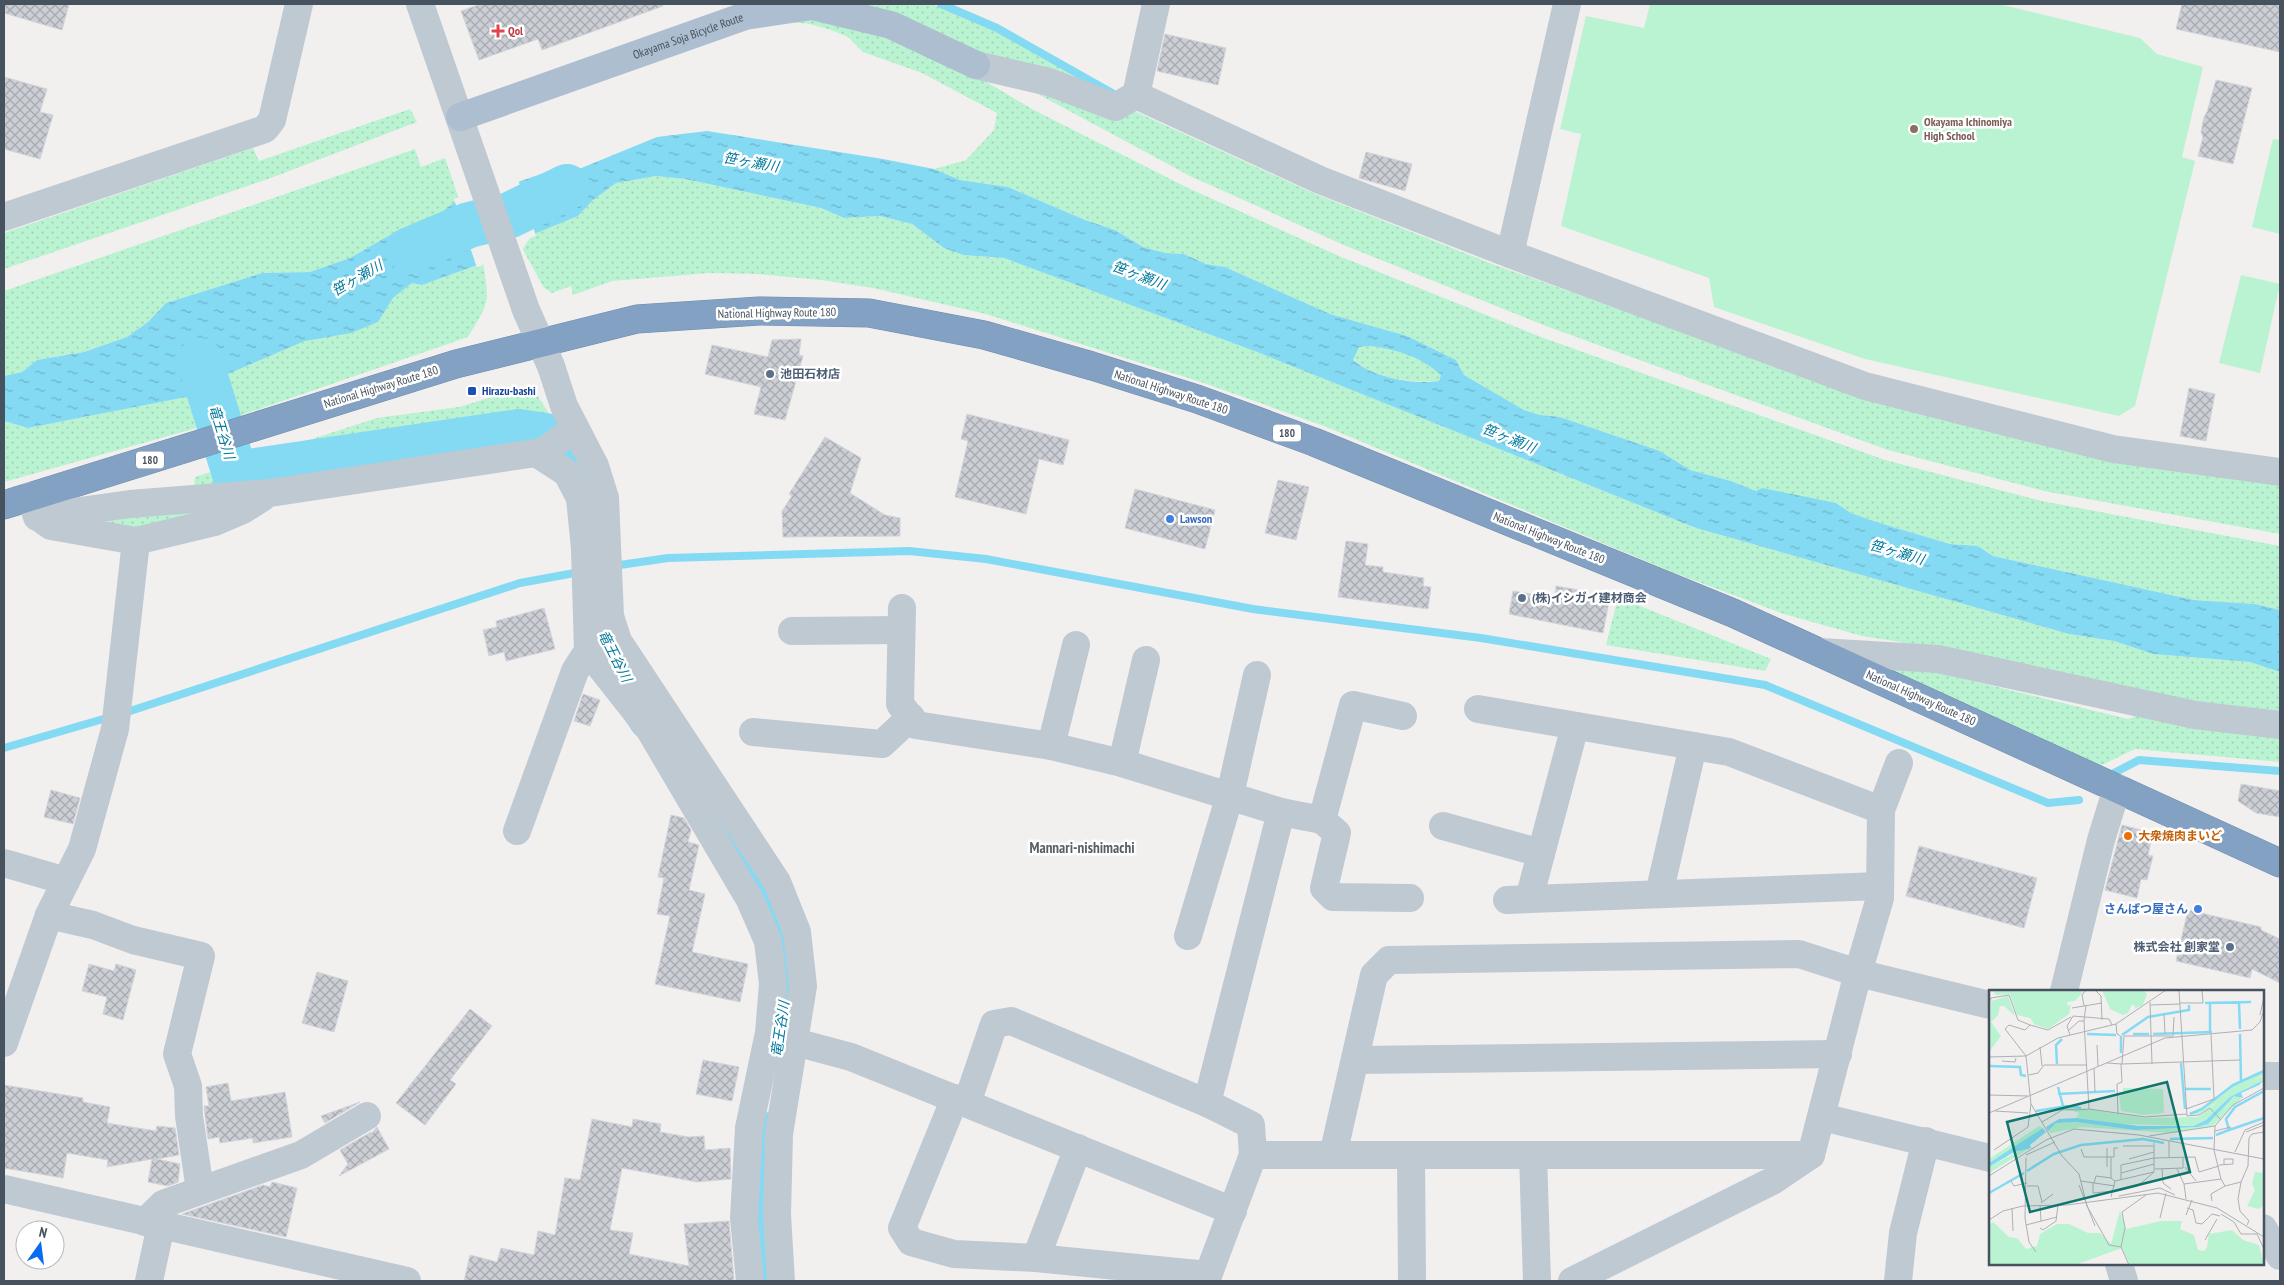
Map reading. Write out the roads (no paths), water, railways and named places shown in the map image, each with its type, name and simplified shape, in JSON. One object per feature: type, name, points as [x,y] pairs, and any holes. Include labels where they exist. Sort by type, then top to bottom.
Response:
[{"type":"highway","name":"National Highway Route 180","points":[[4,505],[34,507],[213,440],[456,364],[540,342],[637,320],[759,311],[869,313],[984,335],[1197,399],[1314,442],[1733,614],[2280,862]]},
{"type":"main road","name":"Okayama Soja Bicycle Route","points":[[461,120],[745,16],[812,6],[891,25],[976,65]]},
{"type":"street","points":[[4,217],[265,129],[272,120],[299,4]]},
{"type":"street","points":[[420,4],[518,287],[540,342],[556,442],[567,473],[580,498],[596,548]]},
{"type":"street","points":[[1128,100],[1156,4]]},
{"type":"street","points":[[1510,254],[1567,4]]},
{"type":"street","points":[[976,65],[1128,100],[1320,180],[1510,254],[1865,386],[2114,449],[2280,472]]},
{"type":"street","points":[[34,507],[130,504],[270,493],[556,442],[595,466],[605,498],[596,548],[598,586],[588,651],[575,671],[517,831]]},
{"type":"street","points":[[34,507],[51,526],[136,541],[215,522],[243,510],[270,493]]},
{"type":"street","points":[[4,1043],[49,915],[82,849],[115,729],[136,541]]},
{"type":"street","points":[[598,586],[618,640],[777,882],[797,932],[803,986],[779,1134],[777,1215],[782,1281]]},
{"type":"street","points":[[792,631],[902,619],[900,704],[916,725],[1051,746],[1122,764],[1230,795],[1281,812],[1322,820],[1337,833],[1324,888],[1333,897],[1410,898]]},
{"type":"street","points":[[1051,746],[1076,646]]},
{"type":"street","points":[[588,651],[648,727],[750,900],[768,941],[773,984],[769,1033],[749,1128],[744,1218],[750,1281]]},
{"type":"street","points":[[1818,652],[1938,659],[2195,715],[2280,725]]},
{"type":"street","points":[[1122,764],[1146,660]]},
{"type":"street","points":[[1188,936],[1230,795],[1257,675]]},
{"type":"street","points":[[1322,820],[1353,705],[1403,716]]},
{"type":"street","points":[[1478,709],[1729,752],[1881,810]]},
{"type":"street","points":[[753,732],[882,744],[911,717]]},
{"type":"street","points":[[1575,726],[1541,853],[1518,899],[1880,886]]},
{"type":"street","points":[[1659,894],[1693,746]]},
{"type":"street","points":[[1573,1281],[1774,1180],[1811,1155],[1858,973],[1880,898],[1881,810],[1899,763]]},
{"type":"street","points":[[2064,990],[2101,840],[2117,788]]},
{"type":"street","points":[[1208,1103],[1281,812]]},
{"type":"street","points":[[1443,826],[1541,853]]},
{"type":"street","points":[[4,863],[66,881]]},
{"type":"street","points":[[49,915],[93,925],[133,940],[201,956],[177,1054],[188,1086],[189,1116],[200,1190]]},
{"type":"street","points":[[1333,1155],[1374,975],[1389,960],[1799,954],[1858,973],[1989,1005]]},
{"type":"street","points":[[1011,1020],[1208,1103],[1251,1125],[1254,1155],[1207,1278],[1036,1258],[954,1254],[911,1242],[902,1228],[961,1101],[994,1024],[1011,1020]]},
{"type":"street","points":[[795,1042],[852,1057],[1233,1211]]},
{"type":"street","points":[[1356,1060],[1838,1054]]},
{"type":"street","points":[[2264,1076],[2280,1076]]},
{"type":"street","points":[[149,1281],[153,1223],[163,1204],[301,1155],[367,1116]]},
{"type":"street","points":[[1822,1117],[1989,1158]]},
{"type":"street","points":[[1898,1281],[1904,1233],[1926,1141]]},
{"type":"street","points":[[1036,1258],[1078,1148]]},
{"type":"street","points":[[1254,1155],[1533,1156],[1769,1153],[1811,1155]]},
{"type":"street","points":[[1411,1156],[1412,1281]]},
{"type":"street","points":[[1533,1156],[1537,1281]]},
{"type":"street","points":[[4,1189],[400,1281]]},
{"type":"street","points":[[2264,1230],[2280,1256]]},
{"type":"street","points":[[2119,1265],[2124,1281]]},
{"type":"water","points":[[707,131],[883,159],[934,169],[960,180],[1008,187],[1085,220],[1115,230],[1143,247],[1165,253],[1184,254],[1206,264],[1225,267],[1330,314],[1407,336],[1456,360],[1464,375],[1524,410],[1540,415],[1560,417],[1660,451],[1690,470],[1731,481],[1756,491],[1762,488],[1836,503],[1851,513],[1873,521],[1950,544],[1978,546],[1993,556],[2194,600],[2255,604],[2280,610],[2280,672],[2250,662],[2153,654],[2114,641],[2069,634],[1696,528],[1257,352],[1004,258],[963,255],[944,248],[912,224],[880,216],[844,218],[821,208],[685,179],[656,176],[616,183],[593,200],[578,216],[529,236],[500,188],[544,173],[579,169],[657,137]],"holes":[[[1370,346],[1399,352],[1425,363],[1441,375],[1439,381],[1405,381],[1371,371],[1353,360],[1359,347]]]},
{"type":"water","points":[[459,199],[483,263],[422,285],[412,283],[393,298],[378,322],[351,333],[305,341],[221,377],[230,419],[211,424],[202,394],[28,428],[4,421],[4,376],[22,372],[37,360],[84,352],[127,337],[148,322],[166,303],[262,273],[310,272],[350,258],[402,228],[423,232],[435,217]]},
{"type":"waterway","points":[[941,4],[997,28],[1112,93]]},
{"type":"waterway","name":"笹ヶ瀬川","points":[[410,250],[469,225],[510,215],[567,187]]},
{"type":"waterway","name":"竜王谷川","points":[[200,361],[235,474],[519,432],[551,437],[582,469],[593,506],[600,627],[616,663],[651,718]]},
{"type":"waterway","points":[[613,566],[668,558],[909,551],[986,559],[1253,609],[1481,638],[1765,685],[2048,803],[2079,800]]},
{"type":"waterway","points":[[121,714],[520,583],[580,572]]},
{"type":"waterway","points":[[4,748],[110,717]]},
{"type":"waterway","points":[[2112,774],[2139,760],[2280,771]]},
{"type":"waterway","name":"竜王谷川","points":[[701,796],[746,863],[760,886],[771,911],[779,936],[784,962],[785,989]]},
{"type":"waterway","name":"竜王谷川","points":[[760,1134],[758,1223],[764,1281]]},
{"type":"place","name":"Qol","points":[[498,31]]},
{"type":"place","name":"Okayama Ichinomiya High School","points":[[1914,129]]},
{"type":"place","name":"池田石材店","points":[[770,374]]},
{"type":"place","name":"Hirazu-bashi","points":[[472,391]]},
{"type":"place","name":"Lawson","points":[[1170,519]]},
{"type":"place","name":"(株)イシガイ建材商会","points":[[1522,598]]},
{"type":"place","name":"大衆焼肉まいど","points":[[2128,836]]},
{"type":"place","name":"さんぱつ屋さん","points":[[2198,909]]},
{"type":"place","name":"株式会社 創家堂","points":[[2230,947]]},
{"type":"district","name":"Mannari-nishimachi","points":[[1082,848]]}]
